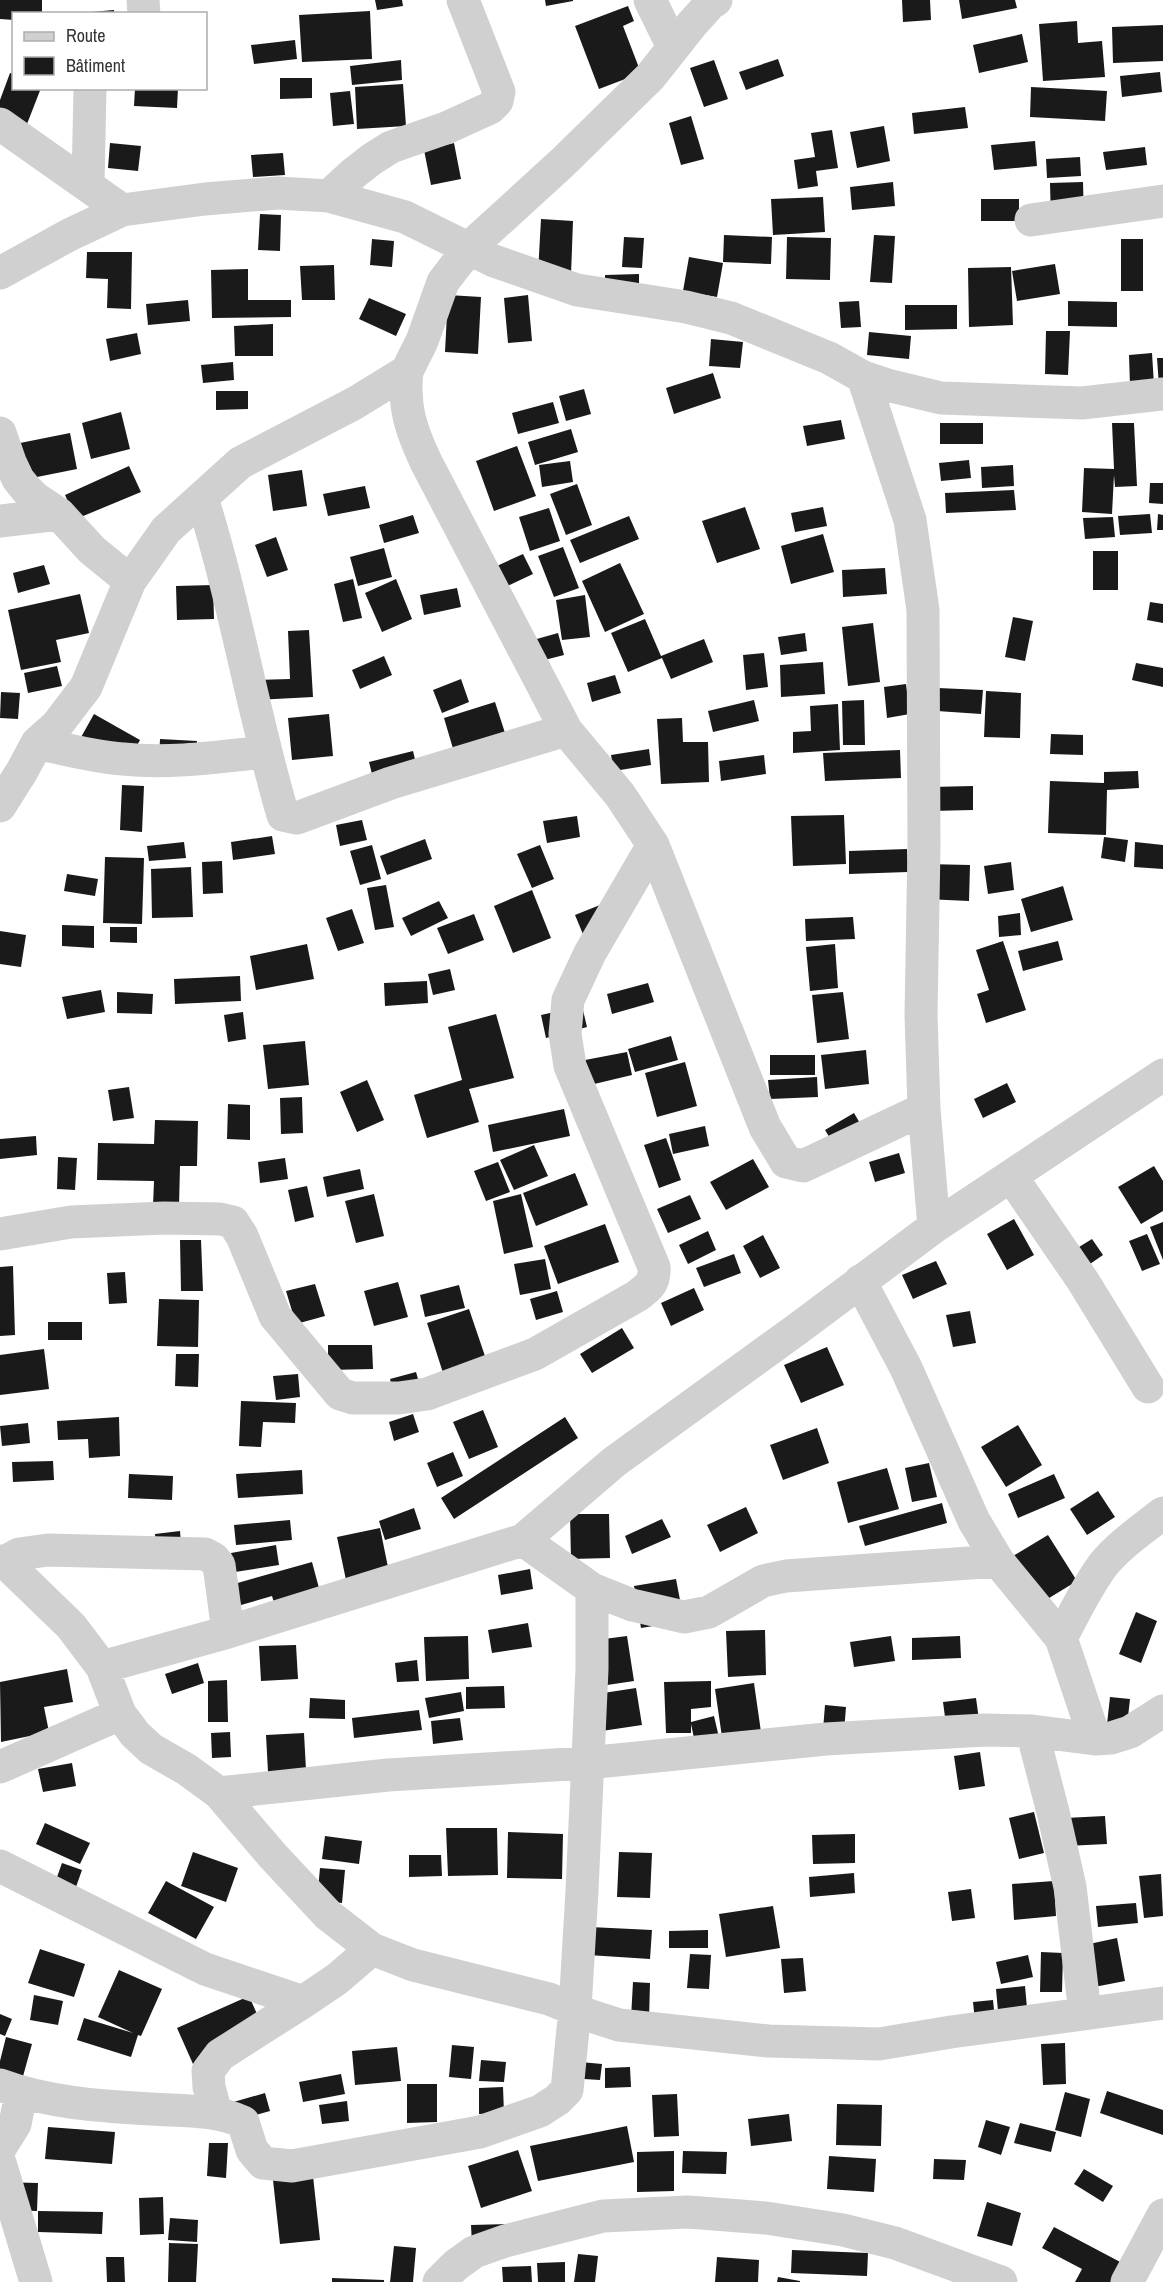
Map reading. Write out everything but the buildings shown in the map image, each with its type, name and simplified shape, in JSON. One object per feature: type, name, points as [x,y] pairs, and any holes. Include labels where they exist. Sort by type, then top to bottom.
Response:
[{"type":"street","points":[[329,196],[354,173],[391,147],[446,128],[490,108],[497,101],[499,92],[463,0]]},
{"type":"street","points":[[650,0],[673,46]]},
{"type":"street","points":[[716,0],[673,46],[651,77],[470,247],[443,282],[422,341],[407,371],[405,387],[411,430],[566,730],[620,795],[653,845],[765,1127],[786,1162],[803,1166],[924,1109]]},
{"type":"street","points":[[88,185],[90,90]]},
{"type":"street","points":[[0,124],[122,210]]},
{"type":"street","points":[[0,273],[69,235],[122,210],[278,193],[329,196],[405,217],[495,261],[577,290],[686,307],[731,318],[829,358],[863,377],[940,398],[1082,403],[1163,394]]},
{"type":"street","points":[[1031,220],[1163,201]]},
{"type":"street","points":[[0,806],[36,743],[57,725],[86,687],[130,581],[166,530],[240,463],[355,403],[407,371]]},
{"type":"street","points":[[863,377],[910,520],[923,610],[924,847],[921,1015],[924,1109],[934,1227]]},
{"type":"street","points":[[0,433],[18,479],[35,498],[59,514],[92,550],[130,581]]},
{"type":"street","points":[[202,498],[226,576],[265,752],[283,815],[297,818],[391,783],[566,730]]},
{"type":"street","points":[[0,521],[59,514]]},
{"type":"street","points":[[36,743],[135,760],[206,758],[265,752]]},
{"type":"street","points":[[0,1234],[83,1222],[164,1218],[220,1219],[233,1222],[242,1236],[275,1316],[340,1394],[353,1398],[399,1398],[427,1394],[535,1354],[637,1296],[651,1286],[654,1267],[570,1066],[565,1034],[568,1000],[590,953],[653,845]]},
{"type":"street","points":[[102,1667],[228,1632],[523,1540],[614,1462],[934,1227],[1163,1075]]},
{"type":"street","points":[[1011,1176],[1083,1281],[1148,1387]]},
{"type":"street","points":[[860,1281],[906,1368],[974,1521],[998,1561],[1061,1638],[1095,1738]]},
{"type":"street","points":[[1061,1638],[1088,1586],[1105,1563],[1130,1539],[1163,1513]]},
{"type":"street","points":[[523,1540],[592,1589],[632,1605],[684,1617],[709,1612],[763,1581],[786,1576],[998,1561]]},
{"type":"street","points":[[228,1632],[219,1564],[205,1554],[48,1550],[19,1554],[3,1562],[71,1626],[102,1667],[120,1714],[135,1734],[151,1749],[186,1769],[219,1793],[328,1915],[372,1949],[413,1965],[549,1999],[619,2025],[768,2041],[879,2044],[1163,2003]]},
{"type":"street","points":[[0,2148],[15,2124],[11,2089],[86,2105],[216,2113],[243,2122],[252,2150],[263,2163],[291,2166],[480,2132],[540,2111],[557,2100],[567,2090],[575,2009],[592,1669],[592,1589]]},
{"type":"street","points":[[219,1793],[388,1775],[587,1763],[826,1739],[984,1730],[1032,1731],[1111,1738],[1130,1732],[1163,1711]]},
{"type":"street","points":[[0,1767],[120,1714]]},
{"type":"street","points":[[1032,1731],[1070,1887],[1085,2013]]},
{"type":"street","points":[[0,1866],[205,1969],[303,2002]]},
{"type":"street","points":[[216,2113],[209,2087],[208,2071],[220,2055],[337,1979],[372,1949]]},
{"type":"street","points":[[0,2163],[36,2282]]},
{"type":"street","points":[[439,2282],[474,2252],[505,2241],[603,2216],[688,2212],[766,2218],[843,2230],[895,2243],[1001,2282]]},
{"type":"street","points":[[1127,2282],[1163,2215]]}]
